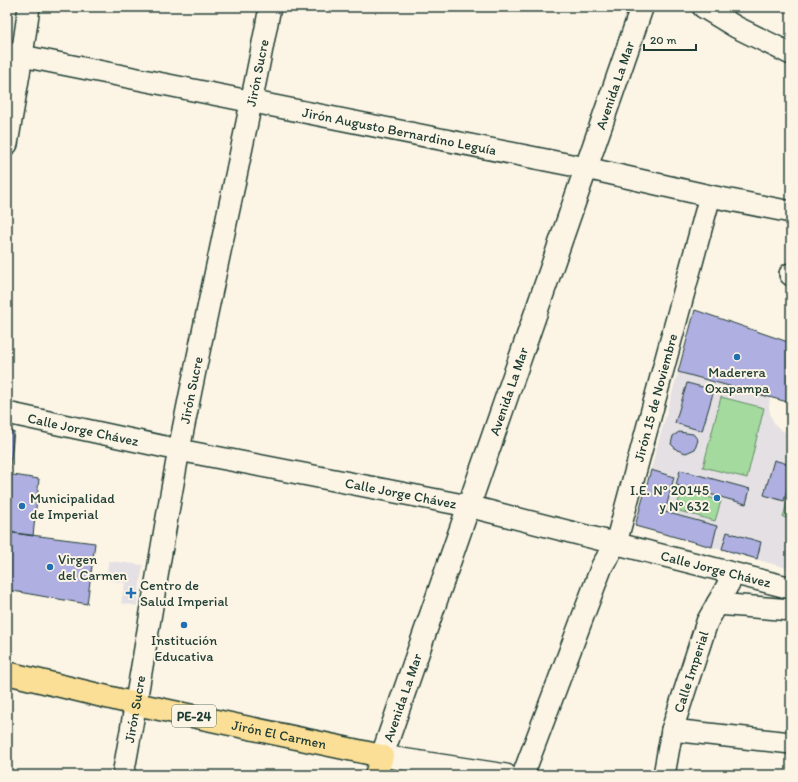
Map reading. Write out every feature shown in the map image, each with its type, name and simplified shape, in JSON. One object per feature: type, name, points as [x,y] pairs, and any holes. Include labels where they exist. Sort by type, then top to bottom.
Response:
[{"type":"highway","name":"Jirón El Carmen","points":[[7,673],[379,765]]},
{"type":"main road","name":"Avenida La Mar","points":[[379,765],[642,7]]},
{"type":"street","points":[[7,144],[15,54],[29,7]]},
{"type":"street","name":"Jirón Sucre","points":[[123,775],[179,450],[252,101],[270,7]]},
{"type":"street","points":[[703,7],[736,27],[791,54]]},
{"type":"street","name":"Jirón Augusto Bernardino Leguía","points":[[15,54],[586,168],[710,196],[791,212]]},
{"type":"street","name":"Jirón 15 de Noviembre","points":[[523,775],[602,566],[616,543],[710,196]]},
{"type":"street","name":"Calle Jorge Chávez","points":[[7,413],[179,450],[468,506],[791,588]]},
{"type":"street","name":"Calle Imperial","points":[[664,775],[672,730],[707,622],[734,574]]},
{"type":"street","points":[[717,604],[791,610]]},
{"type":"street","points":[[672,730],[791,743]]},
{"type":"street","name":"Jirón El Carmen","points":[[379,765],[506,775]]},
{"type":"shaded area","name":"I.E. Nº 20145 y Nº 632","points":[[678,372],[770,397],[769,408],[775,425],[783,431],[791,434],[791,569],[635,526]]},
{"type":"shaded area","name":"Centro de Salud Imperial","points":[[108,561],[143,565],[137,606],[121,603],[125,583],[107,580]]},
{"type":"green space","points":[[721,397],[764,408],[747,478],[703,467]]},
{"type":"green space","points":[[791,488],[791,519],[783,517]]},
{"type":"green space","points":[[682,489],[721,501],[715,521],[676,510]]},
{"type":"building","name":"Maderera Oxapampa","points":[[695,310],[791,343],[791,403],[678,372]]},
{"type":"building","points":[[687,383],[714,390],[702,431],[675,423]]},
{"type":"building","points":[[7,431],[14,432],[11,458],[7,458]]},
{"type":"building","points":[[679,432],[693,434],[698,440],[695,449],[686,453],[677,450],[671,444],[673,436]]},
{"type":"building","points":[[7,458],[11,458],[9,474],[7,474]]},
{"type":"building","points":[[774,460],[791,465],[791,474],[784,501],[764,495]]},
{"type":"building","points":[[651,470],[674,477],[665,512],[717,526],[712,547],[635,526]]},
{"type":"building","points":[[680,470],[750,489],[746,504],[676,485]]},
{"type":"building","name":"Municipalidad de Imperial","points":[[7,474],[39,479],[33,536],[7,532]]},
{"type":"building","name":"Virgen del Carmen","points":[[7,532],[95,543],[87,604],[7,590]]},
{"type":"building","points":[[727,532],[761,542],[757,559],[722,549]]},
{"type":"place","name":"Maderera Oxapampa","points":[[737,357]]},
{"type":"place","name":"I.E. Nº 20145 y Nº 632","points":[[717,498]]},
{"type":"place","name":"Municipalidad de Imperial","points":[[22,506]]},
{"type":"place","name":"Virgen del Carmen","points":[[50,567]]},
{"type":"place","name":"Centro de Salud Imperial","points":[[131,593]]},
{"type":"place","name":"Institución Educativa","points":[[184,625]]}]
